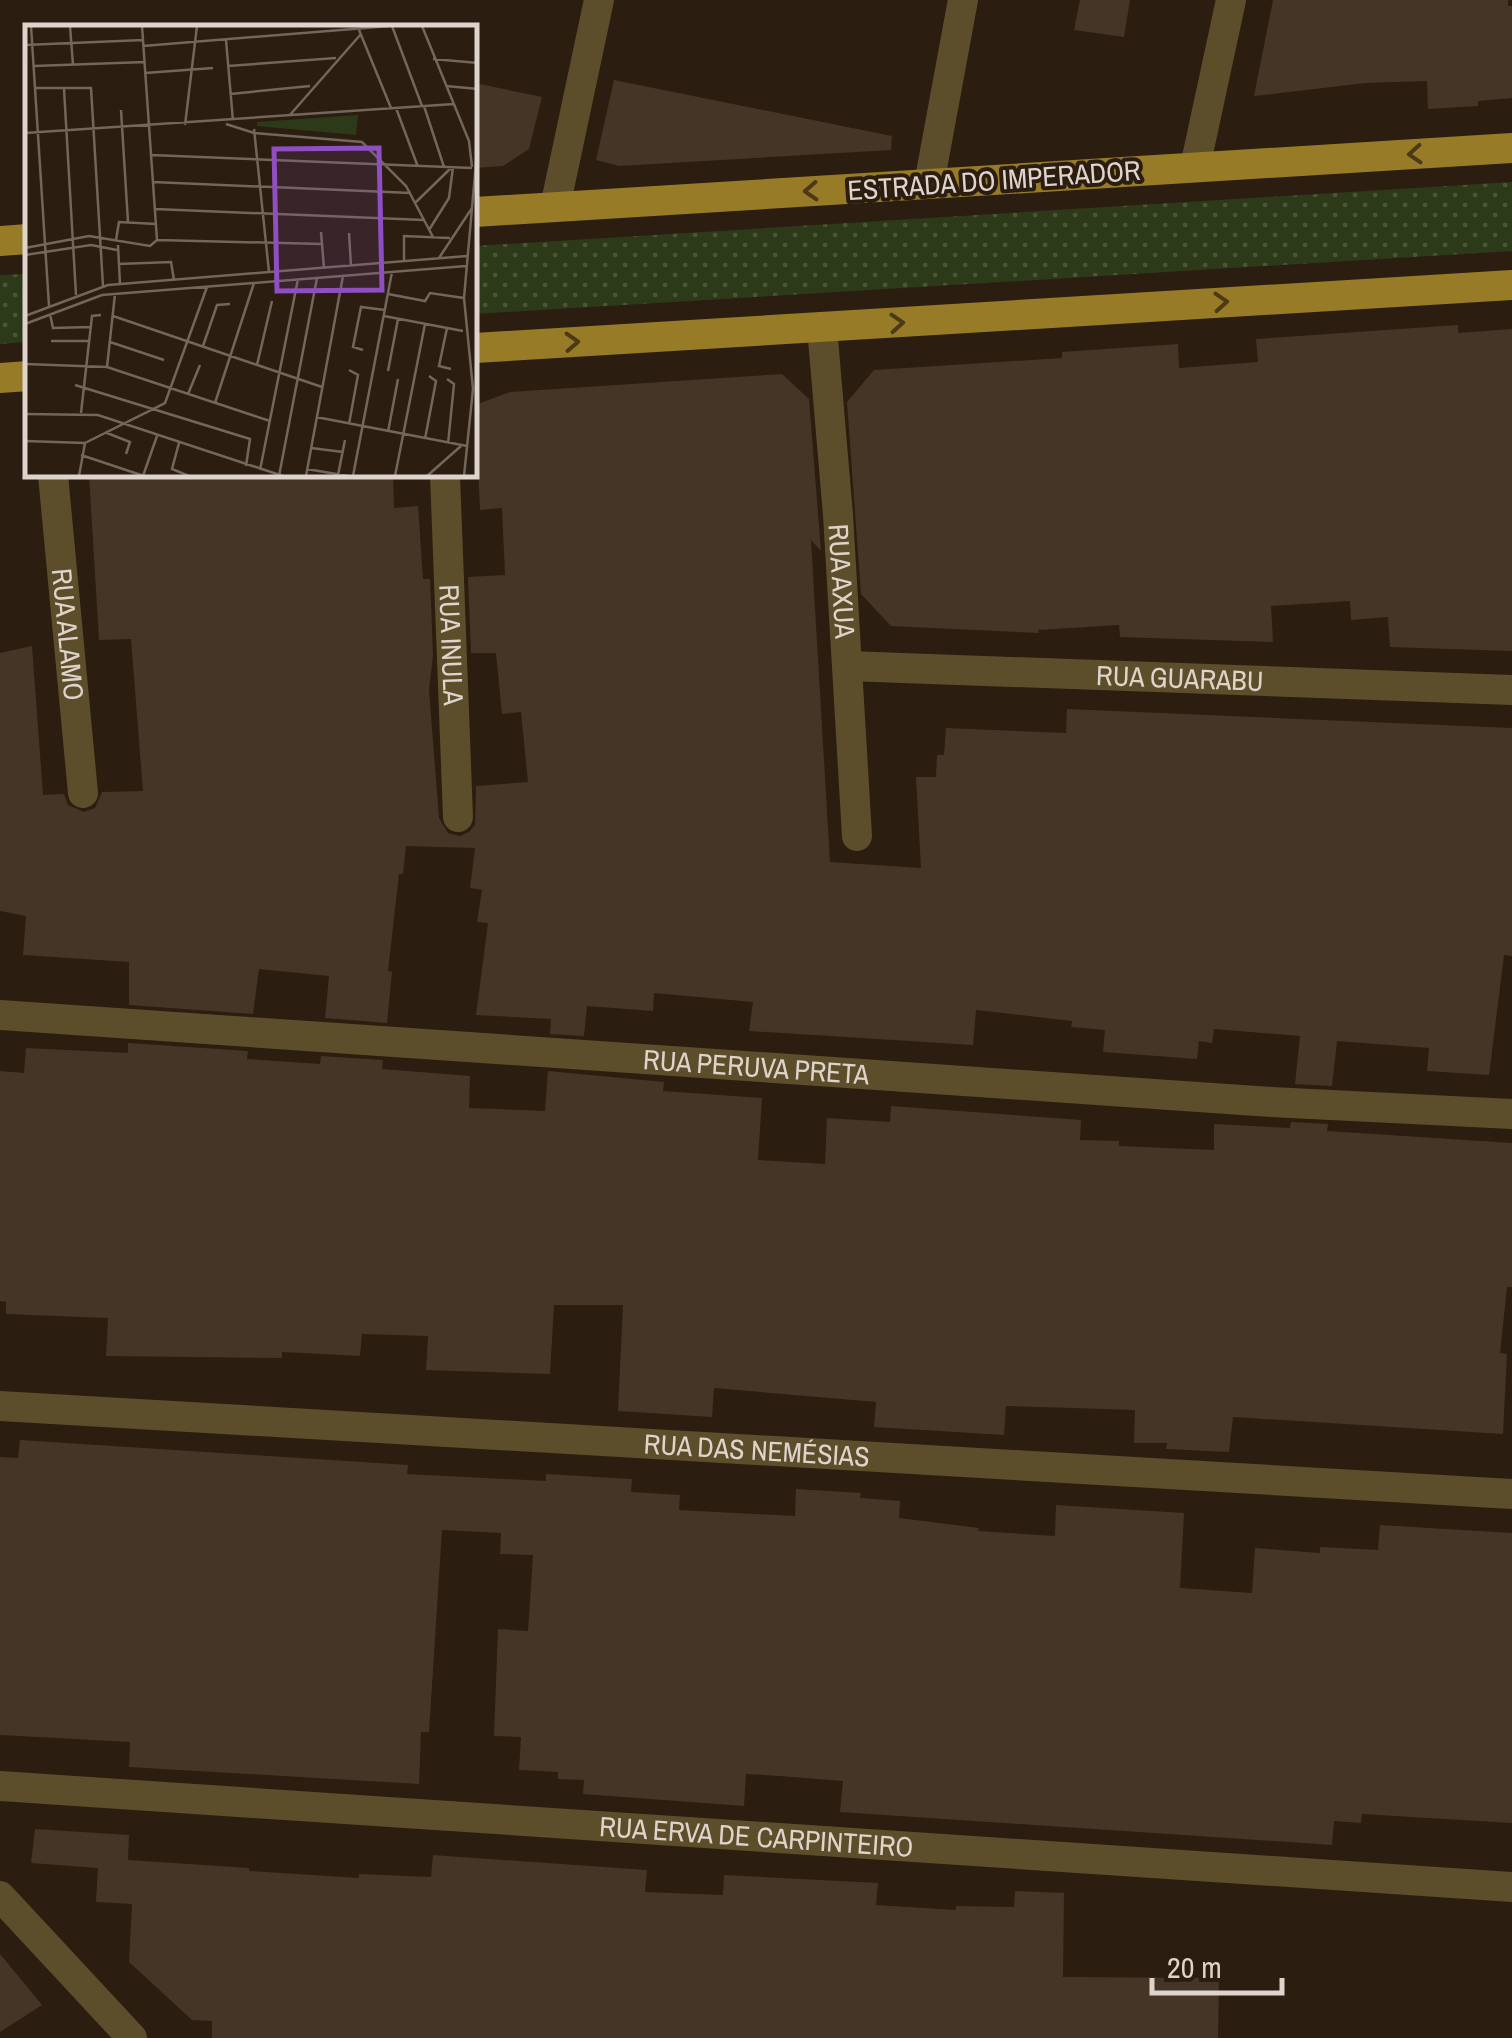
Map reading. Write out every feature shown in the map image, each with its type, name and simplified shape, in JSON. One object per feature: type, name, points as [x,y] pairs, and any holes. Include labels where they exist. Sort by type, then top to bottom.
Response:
[{"type":"main road","name":"ESTRADA DO IMPERADOR","points":[[478,212],[1512,148]]},
{"type":"main road","points":[[0,241],[25,239]]},
{"type":"main road","points":[[478,348],[1512,284]]},
{"type":"main road","points":[[0,378],[25,376]]},
{"type":"street","points":[[555,207],[599,0]]},
{"type":"street","points":[[929,184],[964,0]]},
{"type":"street","points":[[1195,167],[1231,0]]},
{"type":"street","name":"RUA AXUA","points":[[822,327],[858,836]]},
{"type":"street","name":"RUA ALAMO","points":[[53,478],[82,792]]},
{"type":"street","name":"RUA INULA","points":[[446,478],[458,817]]},
{"type":"street","name":"RUA GUARABU","points":[[848,666],[1512,690]]},
{"type":"street","name":"RUA PERUVA PRETA","points":[[0,1015],[1251,1100],[1512,1114]]},
{"type":"street","name":"RUA DAS NEMÉSIAS","points":[[0,1406],[1512,1494]]},
{"type":"street","name":"RUA ERVA DE CARPINTEIRO","points":[[0,1786],[1512,1888]]},
{"type":"street","points":[[0,1896],[132,2038]]},
{"type":"green space","points":[[1512,182],[1512,251],[478,314],[478,246]]},
{"type":"green space","points":[[25,274],[25,342],[0,344],[0,275]]},
{"type":"building","points":[[1080,0],[1130,0],[1124,37],[1074,30]]},
{"type":"building","points":[[1273,0],[1508,0],[1508,6],[1512,6],[1512,98],[1478,101],[1478,106],[1428,109],[1427,81],[1365,83],[1254,96]]},
{"type":"building","points":[[614,80],[892,136],[891,150],[619,166],[596,160]]},
{"type":"building","points":[[478,84],[542,97],[529,149],[503,166],[478,168]]},
{"type":"building","points":[[1458,325],[1458,333],[1512,329],[1512,651],[1390,647],[1388,617],[1351,620],[1350,601],[1271,606],[1273,642],[1120,637],[1119,625],[1038,630],[1039,633],[891,626],[861,594],[847,402],[874,370],[1062,358],[1062,352],[1178,344],[1179,368],[1258,362],[1256,339]]},
{"type":"building","points":[[782,374],[809,399],[821,551],[811,540],[830,862],[921,868],[916,777],[936,777],[937,755],[944,755],[946,728],[1066,733],[1067,709],[1512,728],[1512,956],[1504,955],[1489,1075],[1427,1071],[1429,1048],[1337,1041],[1332,1086],[1295,1084],[1300,1036],[1214,1029],[1212,1043],[1199,1041],[1197,1059],[1103,1052],[1105,1030],[1071,1027],[1072,1021],[976,1010],[973,1045],[749,1031],[753,1002],[654,993],[653,1011],[587,1006],[584,1036],[550,1034],[551,1019],[476,1015],[488,923],[477,922],[482,890],[470,888],[475,848],[406,846],[388,971],[392,972],[387,1023],[325,1018],[329,976],[259,969],[253,1014],[129,1005],[129,962],[23,955],[26,916],[0,911],[0,653],[32,646],[43,795],[64,794],[68,805],[84,812],[95,808],[102,792],[143,791],[131,639],[99,640],[89,478],[393,478],[394,508],[418,506],[423,579],[430,579],[433,655],[429,690],[439,818],[448,833],[460,836],[475,825],[476,786],[528,782],[521,712],[502,714],[496,653],[471,653],[468,577],[505,575],[502,508],[480,510],[478,404],[510,392]]},
{"type":"building","points":[[128,1043],[248,1051],[247,1059],[320,1064],[321,1056],[383,1060],[382,1069],[470,1076],[469,1108],[545,1111],[548,1071],[664,1082],[663,1091],[762,1098],[758,1160],[825,1164],[827,1118],[890,1122],[891,1106],[1081,1120],[1080,1140],[1119,1141],[1119,1146],[1214,1150],[1214,1124],[1290,1128],[1291,1122],[1328,1124],[1327,1131],[1512,1143],[1512,1287],[1507,1287],[1500,1353],[1507,1354],[1503,1434],[1233,1417],[1229,1452],[1166,1449],[1167,1443],[1134,1443],[1135,1410],[1006,1406],[1004,1435],[874,1427],[876,1402],[714,1388],[712,1417],[618,1411],[623,1305],[554,1305],[550,1374],[426,1370],[428,1336],[362,1334],[360,1356],[282,1352],[282,1358],[106,1356],[108,1318],[6,1314],[6,1302],[0,1301],[0,1071],[24,1073],[26,1048],[128,1053]]},
{"type":"building","points":[[20,1440],[408,1465],[407,1474],[546,1481],[546,1474],[632,1479],[631,1492],[680,1495],[679,1510],[795,1516],[796,1489],[861,1493],[860,1498],[900,1501],[899,1518],[979,1528],[978,1531],[1055,1536],[1056,1505],[1184,1513],[1180,1588],[1252,1593],[1255,1548],[1320,1553],[1320,1547],[1378,1550],[1380,1525],[1512,1533],[1512,1823],[1362,1814],[1361,1823],[1334,1821],[1332,1845],[840,1812],[843,1781],[779,1776],[746,1774],[744,1806],[583,1794],[584,1780],[558,1779],[558,1772],[519,1770],[521,1737],[494,1736],[498,1629],[528,1631],[533,1555],[500,1554],[501,1533],[442,1530],[429,1732],[421,1732],[419,1784],[129,1767],[130,1742],[0,1735],[0,1457],[18,1458]]},
{"type":"building","points":[[35,1829],[129,1835],[128,1860],[359,1878],[359,1874],[431,1877],[433,1855],[647,1870],[645,1892],[723,1895],[724,1875],[878,1883],[876,1905],[956,1910],[956,1906],[1014,1907],[1015,1891],[1064,1893],[1063,1977],[1219,1978],[1218,2038],[212,2038],[212,2021],[192,2020],[129,1962],[132,1904],[96,1902],[98,1868],[31,1863]]},
{"type":"building","points":[[0,1954],[42,2005],[0,2032]]}]
